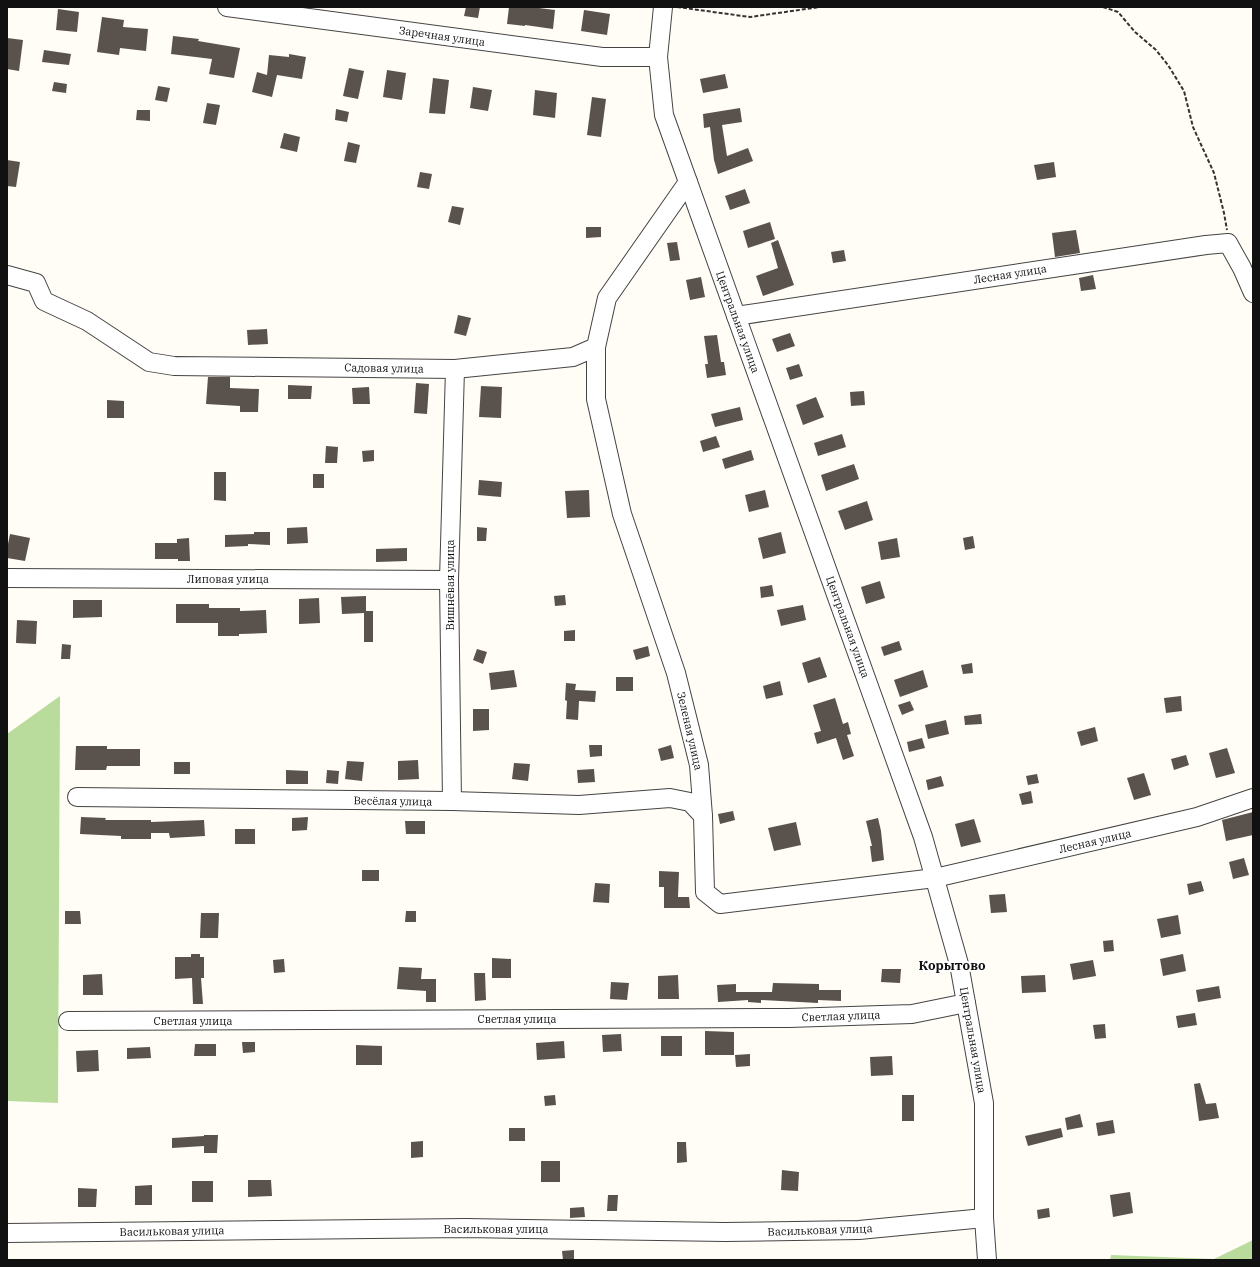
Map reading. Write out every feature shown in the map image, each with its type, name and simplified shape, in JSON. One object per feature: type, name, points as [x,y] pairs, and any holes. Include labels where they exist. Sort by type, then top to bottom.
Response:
[{"type":"street","name":"Заречная улица","points":[[227,7],[602,58],[658,57]]},
{"type":"street","name":"Центральная улица","points":[[663,7],[658,57],[664,115],[923,836],[959,964],[984,1103],[984,1218],[987,1260]]},
{"type":"street","points":[[596,347],[607,298],[688,182]]},
{"type":"street","points":[[1228,243],[1242,268],[1253,293]]},
{"type":"street","name":"Лесная улица","points":[[736,316],[1190,247],[1228,243]]},
{"type":"street","name":"Садовая улица","points":[[7,275],[36,283],[44,301],[87,321],[149,362],[174,366],[455,369],[573,357],[596,347]]},
{"type":"street","name":"Зеленая улица","points":[[596,347],[596,399],[622,514],[676,673],[699,765],[703,816],[705,892],[720,904],[935,878]]},
{"type":"street","name":"Вишнёвая улица","points":[[452,801],[449,580],[455,369]]},
{"type":"street","name":"Липовая улица","points":[[7,578],[449,580]]},
{"type":"street","name":"Весёлая улица","points":[[77,797],[452,801],[580,805],[670,798],[690,802],[703,816]]},
{"type":"street","name":"Лесная улица","points":[[935,878],[1197,817],[1253,798]]},
{"type":"street","name":"Светлая улица","points":[[68,1021],[789,1018],[912,1014],[966,1003]]},
{"type":"street","name":"Васильковая улица","points":[[7,1233],[466,1228],[725,1232],[859,1230],[984,1218]]},
{"type":"path","points":[[676,7],[750,16],[820,7]]},
{"type":"path","points":[[1103,7],[1118,12],[1135,32],[1156,50],[1168,65],[1184,91],[1194,127],[1214,173],[1224,213],[1228,243]]},
{"type":"green space","points":[[60,696],[58,1103],[7,1101],[7,734]]},
{"type":"green space","points":[[1253,1240],[1253,1260],[1110,1260],[1111,1255],[1214,1259]]},
{"type":"building","points":[[466,7],[480,7],[478,18],[464,16]]},
{"type":"building","points":[[509,7],[555,10],[553,29],[507,24]]},
{"type":"building","points":[[58,9],[79,12],[77,32],[56,30]]},
{"type":"building","points":[[584,10],[610,14],[607,35],[581,31]]},
{"type":"building","points":[[102,17],[124,20],[123,27],[148,29],[146,51],[120,48],[119,55],[97,52]]},
{"type":"building","points":[[173,36],[199,39],[198,41],[240,48],[234,78],[209,74],[212,59],[171,54]]},
{"type":"building","points":[[7,38],[23,40],[19,71],[7,69]]},
{"type":"building","points":[[44,50],[71,54],[69,65],[42,62]]},
{"type":"building","points":[[289,54],[306,57],[302,79],[277,75],[272,97],[252,92],[257,72],[267,75],[269,55],[289,57]]},
{"type":"building","points":[[349,68],[364,71],[358,99],[343,96]]},
{"type":"building","points":[[387,70],[406,73],[402,100],[383,97]]},
{"type":"building","points":[[725,74],[728,88],[703,93],[700,79]]},
{"type":"building","points":[[433,78],[449,80],[445,114],[429,113]]},
{"type":"building","points":[[54,82],[67,84],[66,93],[52,91]]},
{"type":"building","points":[[158,86],[170,88],[167,102],[155,100]]},
{"type":"building","points":[[473,87],[492,90],[488,111],[470,108]]},
{"type":"building","points":[[535,90],[557,93],[555,118],[533,115]]},
{"type":"building","points":[[592,97],[606,99],[601,137],[587,135]]},
{"type":"building","points":[[207,103],[220,105],[216,125],[203,123]]},
{"type":"building","points":[[740,108],[742,122],[722,125],[727,156],[748,148],[753,161],[718,174],[714,160],[710,127],[704,128],[703,114]]},
{"type":"building","points":[[336,109],[349,112],[347,122],[335,120]]},
{"type":"building","points":[[137,110],[150,110],[150,121],[136,120]]},
{"type":"building","points":[[284,133],[300,137],[297,152],[280,148]]},
{"type":"building","points":[[348,142],[360,145],[356,163],[344,161]]},
{"type":"building","points":[[7,160],[20,162],[16,187],[7,186]]},
{"type":"building","points":[[1054,162],[1056,177],[1037,180],[1034,165]]},
{"type":"building","points":[[420,172],[432,174],[429,189],[417,187]]},
{"type":"building","points":[[745,189],[750,203],[730,210],[725,196]]},
{"type":"building","points":[[452,206],[464,208],[460,225],[448,222]]},
{"type":"building","points":[[770,222],[775,239],[748,248],[743,231]]},
{"type":"building","points":[[586,227],[601,227],[601,237],[586,238]]},
{"type":"building","points":[[1076,230],[1080,253],[1055,257],[1052,233]]},
{"type":"building","points":[[778,240],[794,285],[763,296],[756,276],[778,268],[771,243]]},
{"type":"building","points":[[677,242],[680,260],[670,261],[667,243]]},
{"type":"building","points":[[844,250],[846,261],[833,263],[831,252]]},
{"type":"building","points":[[1093,275],[1096,289],[1081,291],[1079,278]]},
{"type":"building","points":[[701,277],[705,297],[690,300],[686,280]]},
{"type":"building","points":[[458,315],[471,318],[466,336],[454,333]]},
{"type":"building","points":[[267,329],[268,344],[248,345],[247,330]]},
{"type":"building","points":[[790,333],[795,346],[777,352],[772,339]]},
{"type":"building","points":[[717,335],[721,362],[724,362],[726,375],[707,378],[705,364],[708,364],[704,336]]},
{"type":"building","points":[[799,364],[803,376],[790,380],[786,368]]},
{"type":"building","points":[[208,377],[230,377],[230,388],[259,389],[258,412],[240,412],[240,406],[206,404]]},
{"type":"building","points":[[416,383],[429,384],[427,414],[414,413]]},
{"type":"building","points":[[288,385],[312,386],[311,399],[288,399]]},
{"type":"building","points":[[481,386],[502,387],[501,418],[479,417]]},
{"type":"building","points":[[369,387],[370,404],[353,404],[352,388]]},
{"type":"building","points":[[864,391],[865,405],[851,406],[850,392]]},
{"type":"building","points":[[816,397],[824,417],[803,425],[796,405]]},
{"type":"building","points":[[107,400],[124,401],[124,418],[107,418]]},
{"type":"building","points":[[740,407],[743,420],[715,427],[711,414]]},
{"type":"building","points":[[842,434],[846,447],[818,456],[814,443]]},
{"type":"building","points":[[716,436],[720,447],[703,452],[700,441]]},
{"type":"building","points":[[326,446],[338,447],[337,463],[325,463]]},
{"type":"building","points":[[374,450],[374,461],[363,462],[362,451]]},
{"type":"building","points":[[751,450],[754,460],[725,469],[722,459]]},
{"type":"building","points":[[854,464],[859,479],[826,491],[821,475]]},
{"type":"building","points":[[214,472],[226,472],[226,501],[214,500]]},
{"type":"building","points":[[313,474],[324,474],[324,488],[313,488]]},
{"type":"building","points":[[479,480],[502,482],[501,497],[478,495]]},
{"type":"building","points":[[589,490],[590,517],[567,518],[565,491]]},
{"type":"building","points":[[765,490],[769,507],[749,512],[745,495]]},
{"type":"building","points":[[867,501],[873,520],[845,530],[838,511]]},
{"type":"building","points":[[307,527],[308,543],[287,544],[287,528]]},
{"type":"building","points":[[477,527],[487,528],[486,541],[477,541]]},
{"type":"building","points":[[254,532],[270,532],[270,545],[248,544],[248,546],[225,547],[225,535],[254,534]]},
{"type":"building","points":[[781,532],[786,553],[763,559],[758,538]]},
{"type":"building","points":[[10,534],[30,538],[25,561],[7,558]]},
{"type":"building","points":[[973,536],[975,548],[965,550],[963,538]]},
{"type":"building","points":[[189,538],[190,561],[178,561],[178,559],[155,559],[155,543],[177,543],[177,539]]},
{"type":"building","points":[[897,538],[900,557],[881,560],[878,542]]},
{"type":"building","points":[[407,548],[407,561],[376,562],[376,549]]},
{"type":"building","points":[[880,581],[885,598],[866,604],[861,587]]},
{"type":"building","points":[[772,585],[774,596],[761,598],[760,587]]},
{"type":"building","points":[[565,595],[566,605],[555,606],[554,596]]},
{"type":"building","points":[[366,596],[366,611],[373,611],[373,642],[364,642],[364,613],[342,614],[341,597]]},
{"type":"building","points":[[319,598],[320,623],[299,624],[299,599]]},
{"type":"building","points":[[73,600],[102,600],[102,617],[73,618]]},
{"type":"building","points":[[176,604],[209,604],[209,608],[240,608],[240,611],[266,610],[267,633],[239,634],[239,636],[218,636],[218,623],[176,623]]},
{"type":"building","points":[[803,605],[806,620],[781,626],[777,610]]},
{"type":"building","points":[[17,620],[37,621],[36,644],[16,643]]},
{"type":"building","points":[[575,630],[575,641],[564,641],[564,631]]},
{"type":"building","points":[[899,641],[902,650],[884,656],[881,647]]},
{"type":"building","points":[[62,644],[71,645],[70,659],[61,659]]},
{"type":"building","points":[[648,646],[650,656],[636,660],[633,650]]},
{"type":"building","points":[[477,649],[487,652],[483,664],[473,660]]},
{"type":"building","points":[[820,657],[827,677],[808,683],[802,663]]},
{"type":"building","points":[[972,663],[973,673],[963,674],[961,665]]},
{"type":"building","points":[[514,670],[517,687],[491,690],[489,673]]},
{"type":"building","points":[[923,670],[928,687],[900,697],[894,680]]},
{"type":"building","points":[[616,677],[633,677],[633,691],[616,691]]},
{"type":"building","points":[[780,681],[783,695],[766,699],[763,686]]},
{"type":"building","points":[[566,683],[576,684],[575,690],[596,691],[595,702],[579,701],[578,720],[566,719]]},
{"type":"building","points":[[1181,696],[1182,711],[1166,713],[1164,698]]},
{"type":"building","points":[[835,698],[843,724],[848,722],[851,734],[847,735],[854,756],[843,760],[836,738],[817,744],[814,733],[821,731],[813,705]]},
{"type":"building","points":[[910,701],[914,710],[902,715],[898,705]]},
{"type":"building","points":[[473,709],[489,709],[489,730],[473,731]]},
{"type":"building","points":[[981,714],[982,724],[965,725],[964,716]]},
{"type":"building","points":[[946,720],[949,734],[928,739],[925,725]]},
{"type":"building","points":[[1095,727],[1098,741],[1081,746],[1077,732]]},
{"type":"building","points":[[922,738],[925,748],[909,752],[907,742]]},
{"type":"building","points":[[589,745],[602,745],[602,756],[590,757]]},
{"type":"building","points":[[671,745],[674,758],[661,761],[658,749]]},
{"type":"building","points":[[76,746],[107,746],[107,749],[140,749],[140,766],[107,766],[106,770],[75,770]]},
{"type":"building","points":[[1227,748],[1235,773],[1216,778],[1209,753]]},
{"type":"building","points":[[1186,755],[1189,765],[1174,770],[1171,759]]},
{"type":"building","points":[[418,760],[419,779],[398,780],[398,761]]},
{"type":"building","points":[[347,761],[364,762],[362,781],[345,779]]},
{"type":"building","points":[[174,762],[190,762],[190,774],[174,774]]},
{"type":"building","points":[[514,763],[530,764],[528,781],[512,779]]},
{"type":"building","points":[[594,769],[595,782],[578,783],[577,770]]},
{"type":"building","points":[[286,770],[308,771],[308,784],[286,784]]},
{"type":"building","points":[[327,770],[339,771],[338,784],[326,783]]},
{"type":"building","points":[[1144,773],[1151,795],[1134,800],[1127,778]]},
{"type":"building","points":[[1037,774],[1039,783],[1028,785],[1026,776]]},
{"type":"building","points":[[941,776],[944,786],[928,790],[926,780]]},
{"type":"building","points":[[1031,791],[1033,803],[1022,805],[1019,794]]},
{"type":"building","points":[[733,811],[735,820],[720,824],[718,814]]},
{"type":"building","points":[[1253,812],[1253,835],[1226,841],[1222,820]]},
{"type":"building","points":[[81,817],[106,818],[105,820],[151,820],[151,822],[204,820],[205,836],[170,838],[169,833],[151,833],[151,839],[121,839],[121,836],[80,834]]},
{"type":"building","points":[[308,817],[307,830],[292,831],[292,818]]},
{"type":"building","points":[[878,818],[884,860],[872,862],[870,846],[872,846],[866,821]]},
{"type":"building","points":[[974,819],[981,842],[961,847],[955,824]]},
{"type":"building","points":[[405,821],[425,821],[425,834],[406,834]]},
{"type":"building","points":[[796,822],[801,845],[774,851],[768,828]]},
{"type":"building","points":[[235,829],[255,829],[255,844],[235,844]]},
{"type":"building","points":[[1244,858],[1249,875],[1233,879],[1229,862]]},
{"type":"building","points":[[362,870],[379,870],[379,881],[362,881]]},
{"type":"building","points":[[659,871],[679,872],[678,897],[689,897],[690,908],[664,908],[664,887],[659,887]]},
{"type":"building","points":[[1201,881],[1204,891],[1189,895],[1187,884]]},
{"type":"building","points":[[595,883],[610,884],[609,903],[593,902]]},
{"type":"building","points":[[1005,894],[1007,912],[991,913],[989,895]]},
{"type":"building","points":[[65,911],[80,911],[81,924],[65,924]]},
{"type":"building","points":[[406,911],[416,911],[416,922],[405,922]]},
{"type":"building","points":[[201,913],[219,913],[218,938],[200,938]]},
{"type":"building","points":[[1178,915],[1181,934],[1161,938],[1157,919]]},
{"type":"building","points":[[1113,940],[1114,951],[1104,952],[1103,941]]},
{"type":"building","points":[[191,954],[200,954],[200,957],[204,957],[204,978],[201,978],[203,1004],[193,1004],[192,978],[175,979],[175,957],[191,957]]},
{"type":"building","points":[[1183,954],[1186,971],[1163,976],[1160,959]]},
{"type":"building","points":[[492,958],[511,959],[511,978],[492,978]]},
{"type":"building","points":[[284,959],[285,972],[274,973],[273,960]]},
{"type":"building","points":[[1093,960],[1096,976],[1073,980],[1070,964]]},
{"type":"building","points":[[399,967],[422,968],[421,979],[436,979],[436,1002],[426,1002],[426,991],[397,989]]},
{"type":"building","points":[[882,969],[901,969],[900,983],[881,982]]},
{"type":"building","points":[[474,973],[485,973],[486,1000],[475,1001]]},
{"type":"building","points":[[102,974],[103,995],[83,995],[83,975]]},
{"type":"building","points":[[678,975],[679,999],[658,999],[658,976]]},
{"type":"building","points":[[1045,975],[1046,992],[1022,993],[1021,976]]},
{"type":"building","points":[[611,982],[629,983],[627,1000],[610,999]]},
{"type":"building","points":[[773,983],[819,984],[819,990],[841,990],[841,1001],[818,1000],[818,1003],[761,1000],[761,1003],[748,1002],[748,1000],[718,1002],[717,985],[736,984],[736,992],[772,992]]},
{"type":"building","points":[[1219,986],[1221,998],[1198,1002],[1196,990]]},
{"type":"building","points":[[1195,1013],[1197,1025],[1178,1028],[1176,1016]]},
{"type":"building","points":[[1105,1024],[1106,1038],[1095,1039],[1093,1025]]},
{"type":"building","points":[[705,1031],[734,1032],[734,1055],[705,1055]]},
{"type":"building","points":[[621,1034],[622,1051],[603,1052],[602,1035]]},
{"type":"building","points":[[661,1036],[682,1036],[682,1056],[661,1056]]},
{"type":"building","points":[[564,1041],[565,1058],[537,1060],[536,1043]]},
{"type":"building","points":[[242,1042],[255,1042],[255,1052],[243,1053]]},
{"type":"building","points":[[195,1044],[216,1044],[216,1056],[194,1056]]},
{"type":"building","points":[[356,1045],[382,1046],[382,1065],[356,1065]]},
{"type":"building","points":[[150,1047],[151,1058],[127,1059],[127,1048]]},
{"type":"building","points":[[98,1050],[99,1071],[77,1072],[76,1051]]},
{"type":"building","points":[[750,1054],[750,1066],[736,1067],[735,1055]]},
{"type":"building","points":[[892,1056],[893,1075],[871,1076],[870,1057]]},
{"type":"building","points":[[1200,1083],[1206,1104],[1216,1103],[1219,1118],[1199,1121],[1194,1084]]},
{"type":"building","points":[[555,1095],[556,1105],[545,1106],[544,1096]]},
{"type":"building","points":[[902,1095],[914,1095],[914,1121],[902,1121]]},
{"type":"building","points":[[1080,1114],[1083,1127],[1067,1130],[1065,1118]]},
{"type":"building","points":[[1113,1120],[1115,1133],[1098,1136],[1096,1123]]},
{"type":"building","points":[[509,1128],[525,1128],[525,1141],[509,1141]]},
{"type":"building","points":[[1061,1128],[1063,1137],[1028,1146],[1025,1136]]},
{"type":"building","points":[[218,1135],[217,1153],[204,1153],[204,1146],[172,1148],[172,1138]]},
{"type":"building","points":[[423,1141],[423,1157],[411,1158],[411,1142]]},
{"type":"building","points":[[677,1142],[686,1142],[687,1162],[677,1163]]},
{"type":"building","points":[[541,1161],[560,1161],[560,1182],[541,1182]]},
{"type":"building","points":[[782,1170],[799,1172],[798,1191],[781,1190]]},
{"type":"building","points":[[248,1180],[271,1180],[272,1196],[248,1197]]},
{"type":"building","points":[[192,1181],[213,1181],[213,1202],[192,1202]]},
{"type":"building","points":[[152,1185],[152,1205],[135,1205],[135,1186]]},
{"type":"building","points":[[78,1188],[97,1189],[96,1207],[78,1207]]},
{"type":"building","points":[[1130,1192],[1133,1213],[1113,1217],[1110,1195]]},
{"type":"building","points":[[608,1195],[618,1195],[617,1211],[607,1211]]},
{"type":"building","points":[[584,1207],[585,1217],[570,1218],[570,1208]]},
{"type":"building","points":[[1049,1208],[1050,1217],[1038,1219],[1037,1210]]},
{"type":"building","points":[[574,1250],[574,1260],[563,1260],[562,1251]]},
{"type":"district","name":"Корытово","points":[[952,965]]}]
